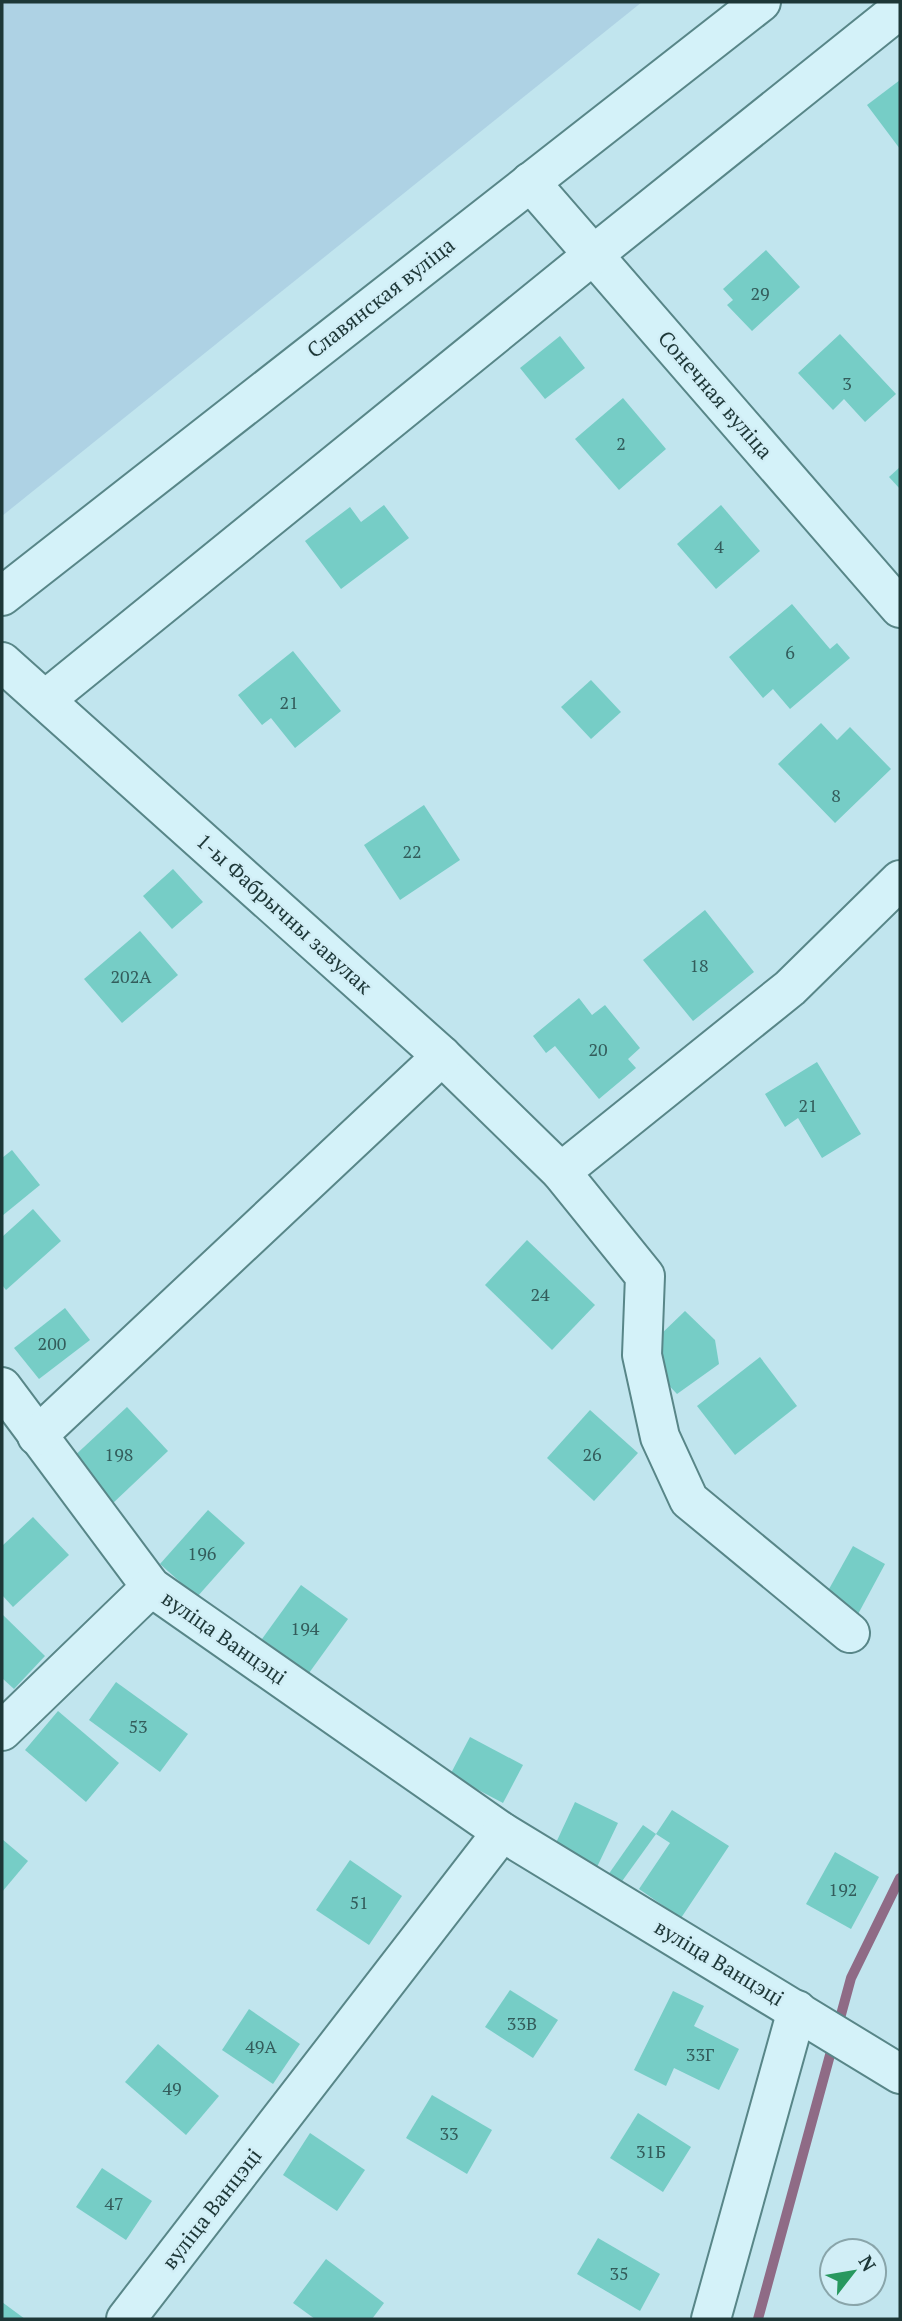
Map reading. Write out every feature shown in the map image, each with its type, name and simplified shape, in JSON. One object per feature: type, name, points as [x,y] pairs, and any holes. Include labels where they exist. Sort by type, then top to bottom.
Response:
[{"type":"street","name":"Славянская вуліца","points":[[2,596],[761,2]]},
{"type":"street","points":[[45,700],[900,9]]},
{"type":"street","name":"Сонечная вуліца","points":[[530,182],[900,608]]},
{"type":"street","name":"1-ы Фабрычны завулак","points":[[2,662],[442,1056],[561,1172],[645,1276],[642,1355],[660,1437],[689,1500],[850,1633]]},
{"type":"street","points":[[561,1172],[790,989],[900,880]]},
{"type":"street","points":[[37,1436],[442,1056]]},
{"type":"street","name":"вуліца Ванцэці","points":[[2,1387],[151,1587],[502,1832],[900,2074]]},
{"type":"street","points":[[2,1731],[151,1587]]},
{"type":"street","name":"вуліца Ванцэці","points":[[126,2319],[502,1832]]},
{"type":"street","points":[[711,2319],[805,2016]]},
{"type":"shaded area","points":[[2,2],[642,2],[2,516]]},
{"type":"building","points":[[900,80],[900,149],[867,105]]},
{"type":"building","points":[[766,250],[800,287],[752,331],[727,305],[733,300],[723,289]]},
{"type":"building","points":[[840,334],[896,394],[865,422],[844,399],[833,410],[798,373]]},
{"type":"building","points":[[560,336],[585,368],[545,399],[520,368]]},
{"type":"building","points":[[623,398],[666,449],[619,490],[575,439]]},
{"type":"building","points":[[900,467],[900,489],[889,477]]},
{"type":"building","points":[[384,505],[409,538],[341,589],[305,541],[350,507],[361,522]]},
{"type":"building","points":[[721,505],[760,551],[716,589],[677,544]]},
{"type":"building","points":[[792,604],[830,649],[837,643],[850,658],[790,709],[773,689],[763,698],[729,657]]},
{"type":"building","points":[[293,651],[341,711],[295,748],[271,718],[262,725],[238,695]]},
{"type":"building","points":[[591,680],[621,712],[591,739],[561,707]]},
{"type":"building","points":[[821,723],[837,740],[850,727],[891,769],[835,823],[778,764]]},
{"type":"building","points":[[424,805],[460,860],[400,900],[364,845]]},
{"type":"building","points":[[173,869],[203,902],[172,929],[143,896]]},
{"type":"building","points":[[705,910],[754,972],[693,1021],[643,960]]},
{"type":"building","points":[[140,931],[178,975],[122,1023],[84,979]]},
{"type":"building","points":[[579,998],[592,1015],[605,1005],[640,1048],[628,1059],[636,1068],[599,1099],[555,1046],[546,1053],[533,1036]]},
{"type":"building","points":[[817,1062],[861,1134],[822,1158],[798,1118],[785,1127],[765,1094]]},
{"type":"building","points":[[12,1150],[40,1185],[2,1216],[2,1158]]},
{"type":"building","points":[[33,1209],[61,1241],[6,1290],[2,1285],[2,1237]]},
{"type":"building","points":[[527,1240],[595,1305],[552,1350],[485,1285]]},
{"type":"building","points":[[65,1308],[90,1340],[39,1379],[14,1348]]},
{"type":"building","points":[[685,1311],[715,1340],[719,1364],[677,1394],[660,1376],[658,1337]]},
{"type":"building","points":[[760,1357],[797,1406],[735,1455],[697,1406]]},
{"type":"building","points":[[127,1407],[168,1451],[112,1504],[70,1460]]},
{"type":"building","points":[[590,1410],[638,1453],[594,1501],[547,1458]]},
{"type":"building","points":[[208,1510],[245,1543],[197,1597],[160,1564]]},
{"type":"building","points":[[33,1517],[69,1555],[13,1607],[2,1595],[2,1546]]},
{"type":"building","points":[[853,1546],[885,1564],[857,1616],[824,1598]]},
{"type":"building","points":[[301,1585],[348,1619],[309,1673],[262,1639]]},
{"type":"building","points":[[2,1614],[45,1656],[14,1689],[2,1678]]},
{"type":"building","points":[[116,1682],[188,1734],[160,1772],[89,1720]]},
{"type":"building","points":[[58,1711],[119,1763],[86,1802],[25,1750]]},
{"type":"building","points":[[470,1737],[523,1765],[503,1803],[450,1775]]},
{"type":"building","points":[[575,1802],[618,1823],[597,1867],[554,1847]]},
{"type":"building","points":[[672,1810],[729,1846],[681,1918],[639,1889],[670,1843],[656,1834]]},
{"type":"building","points":[[643,1825],[656,1834],[620,1884],[608,1875]]},
{"type":"building","points":[[2,1839],[28,1861],[2,1892]]},
{"type":"building","points":[[835,1852],[879,1877],[851,1929],[806,1904]]},
{"type":"building","points":[[350,1860],[402,1896],[369,1945],[316,1910]]},
{"type":"building","points":[[510,1990],[558,2020],[533,2058],[485,2027]]},
{"type":"building","points":[[673,1991],[704,2006],[694,2026],[739,2049],[719,2090],[674,2068],[666,2086],[634,2070]]},
{"type":"building","points":[[249,2009],[300,2044],[273,2084],[222,2050]]},
{"type":"building","points":[[158,2044],[219,2096],[186,2135],[125,2082]]},
{"type":"building","points":[[432,2095],[492,2130],[467,2174],[406,2138]]},
{"type":"building","points":[[638,2113],[691,2147],[663,2192],[610,2158]]},
{"type":"building","points":[[310,2133],[365,2170],[337,2211],[283,2175]]},
{"type":"building","points":[[102,2168],[152,2201],[126,2240],[76,2207]]},
{"type":"building","points":[[598,2238],[660,2274],[640,2311],[577,2274]]},
{"type":"building","points":[[326,2259],[384,2303],[372,2319],[315,2319],[293,2303]]},
{"type":"building","points":[[2,2302],[25,2319],[2,2319]]},
{"type":"waterway","points":[[758,2319],[851,1978],[900,1878]]}]
